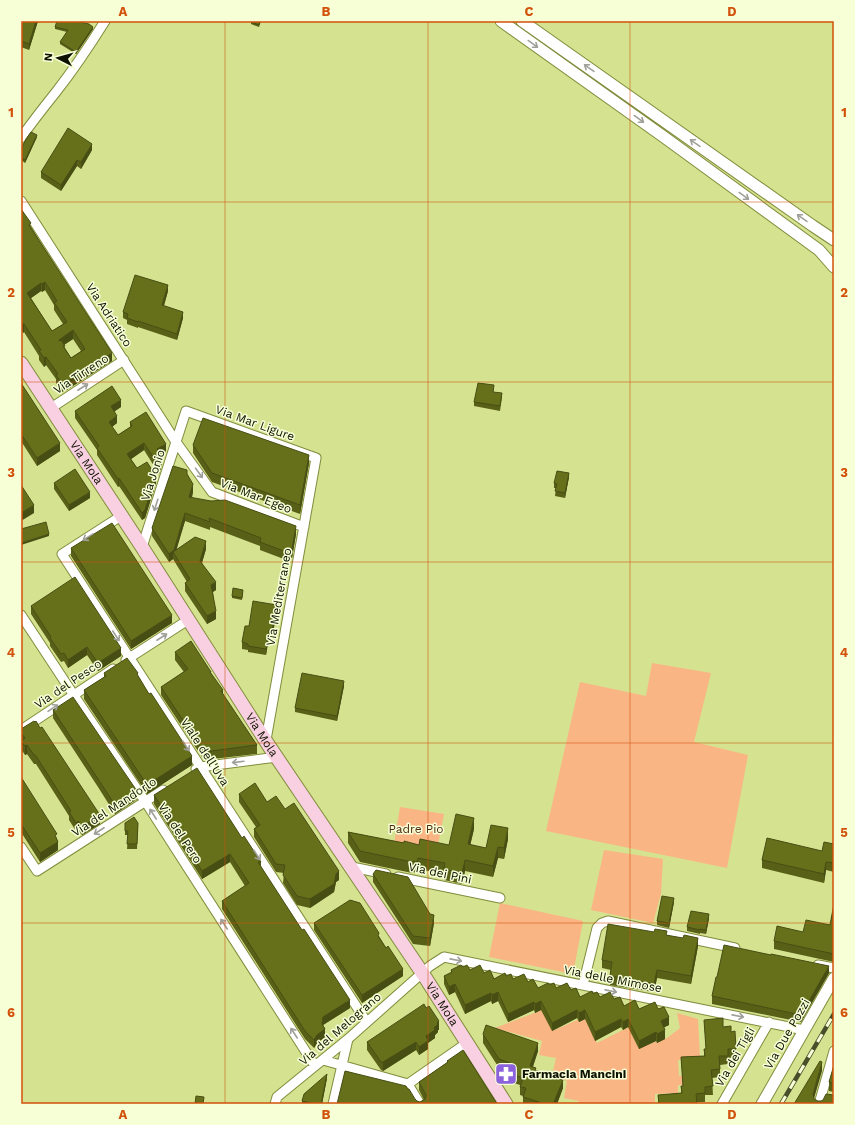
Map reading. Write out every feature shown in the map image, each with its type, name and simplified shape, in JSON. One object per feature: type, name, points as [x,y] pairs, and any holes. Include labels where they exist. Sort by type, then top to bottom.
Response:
[{"type":"main road","name":"Via Mola","points":[[21,363],[142,547],[277,757],[423,974],[506,1104]]},
{"type":"street","points":[[21,138],[30,124],[57,91],[105,21]]},
{"type":"street","points":[[501,21],[819,250],[834,267]]},
{"type":"street","points":[[522,21],[834,240]]},
{"type":"street","name":"Via Adriatico","points":[[21,201],[176,442]]},
{"type":"street","name":"Via Tirreno","points":[[50,408],[124,360]]},
{"type":"street","name":"Via Jonio","points":[[142,547],[186,411]]},
{"type":"street","name":"Via Mar Ligure","points":[[186,411],[316,458]]},
{"type":"street","name":"Via Mar Egeo","points":[[176,442],[212,492],[304,527]]},
{"type":"street","name":"Via Mediterraneo","points":[[266,740],[316,458]]},
{"type":"street","name":"Viale dell'Uva","points":[[121,516],[62,554],[366,1022]]},
{"type":"street","name":"Via del Pero","points":[[21,615],[145,801],[315,1066]]},
{"type":"street","name":"Via del Pesco","points":[[21,730],[73,694],[188,620]]},
{"type":"street","points":[[188,774],[200,767],[277,757]]},
{"type":"street","name":"Via del Mandorlo","points":[[21,847],[37,871],[170,786]]},
{"type":"street","name":"Via dei Pini","points":[[352,867],[500,898]]},
{"type":"street","points":[[583,985],[596,928],[602,923],[608,921],[741,949]]},
{"type":"street","name":"Via delle Mimose","points":[[423,974],[430,966],[444,957],[804,1030]]},
{"type":"street","points":[[811,963],[834,968]]},
{"type":"street","name":"Via del Melograno","points":[[275,1104],[277,1097],[423,974]]},
{"type":"street","name":"Via Due Pozzi","points":[[762,1104],[834,978]]},
{"type":"street","name":"Via dei Tigli","points":[[722,1104],[769,1022]]},
{"type":"street","points":[[333,1104],[348,1038]]},
{"type":"street","points":[[408,1084],[467,1043]]},
{"type":"street","points":[[823,1098],[834,1051]]},
{"type":"street","points":[[322,1060],[408,1084],[420,1104]]},
{"type":"green space","points":[[652,663],[711,673],[694,742],[748,755],[727,868],[546,831],[580,682],[646,696]]},
{"type":"green space","name":"Padre Pio","points":[[400,807],[444,814],[437,850],[393,850]]},
{"type":"green space","points":[[604,850],[663,859],[661,894],[653,923],[591,910]]},
{"type":"green space","points":[[500,903],[583,921],[573,974],[489,957]]},
{"type":"green space","points":[[542,1010],[555,1030],[586,1016],[597,1043],[629,1027],[641,1047],[667,1038],[680,1028],[677,1013],[698,1019],[700,1057],[678,1060],[679,1076],[685,1075],[685,1085],[678,1085],[678,1093],[655,1094],[655,1104],[578,1104],[579,1101],[564,1098],[567,1081],[552,1076],[556,1058],[539,1055],[542,1041],[495,1028]]},
{"type":"building","points":[[21,21],[36,21],[29,44],[21,41]]},
{"type":"building","points":[[57,21],[76,21],[89,24],[93,27],[76,52],[60,42],[68,30],[55,27]]},
{"type":"building","points":[[251,21],[260,21],[259,25]]},
{"type":"building","points":[[68,128],[92,144],[81,162],[77,160],[61,185],[41,172]]},
{"type":"building","points":[[31,132],[37,135],[25,160],[21,158],[21,149]]},
{"type":"building","points":[[21,209],[31,223],[29,225],[112,353],[62,384],[56,375],[58,374],[46,357],[44,358],[39,351],[41,350],[21,321]],"holes":[[[45,282],[57,301],[54,302],[67,322],[52,331],[27,293],[41,283],[42,284]],[[73,330],[85,349],[71,358],[63,346],[65,346],[61,340],[59,340]]]},
{"type":"building","points":[[135,275],[168,285],[162,305],[183,312],[177,334],[127,318],[128,314],[123,312]]},
{"type":"building","points":[[21,383],[60,443],[37,458],[21,434]]},
{"type":"building","points":[[478,383],[494,385],[493,392],[502,393],[500,406],[474,402]]},
{"type":"building","points":[[112,386],[121,400],[111,406],[117,416],[109,422],[118,435],[132,426],[130,422],[146,412],[166,444],[157,449],[162,457],[159,466],[144,443],[127,454],[137,468],[147,462],[156,476],[145,510],[142,513],[97,448],[99,446],[75,411]]},
{"type":"building","points":[[203,418],[309,455],[300,505],[212,473],[193,445]]},
{"type":"building","points":[[173,466],[187,470],[187,474],[193,484],[189,497],[211,501],[225,500],[296,526],[292,549],[290,549],[289,553],[260,542],[261,538],[209,518],[210,522],[185,513],[174,550],[169,554],[152,528]]},
{"type":"building","points":[[75,469],[90,492],[69,505],[54,483]]},
{"type":"building","points":[[557,471],[569,473],[565,493],[555,491],[557,484],[554,483]]},
{"type":"building","points":[[21,485],[34,505],[21,513]]},
{"type":"building","points":[[46,522],[49,534],[21,543],[21,529]]},
{"type":"building","points":[[112,523],[172,615],[131,641],[71,548]]},
{"type":"building","points":[[195,537],[206,541],[200,561],[216,582],[211,585],[216,611],[207,616],[185,583],[190,579],[173,552]]},
{"type":"building","points":[[75,577],[121,648],[98,663],[87,647],[68,660],[64,653],[61,654],[50,638],[51,637],[31,606]]},
{"type":"building","points":[[233,588],[243,590],[242,598],[232,596]]},
{"type":"building","points":[[253,601],[277,605],[272,631],[269,630],[266,649],[248,646],[248,644],[242,642],[245,626],[249,626]]},
{"type":"building","points":[[191,641],[223,690],[221,691],[257,745],[204,752],[161,687],[188,669],[175,652]]},
{"type":"building","points":[[127,658],[138,673],[137,674],[149,694],[151,693],[192,756],[147,785],[84,690],[106,676],[104,673]]},
{"type":"building","points":[[302,673],[344,681],[337,716],[295,708]]},
{"type":"building","points":[[73,697],[137,791],[115,805],[53,710]]},
{"type":"building","points":[[36,721],[40,728],[42,727],[100,815],[82,827],[78,821],[76,823],[69,812],[71,811],[36,756],[27,745],[25,746],[21,741],[25,738],[21,733],[21,729]]},
{"type":"building","points":[[197,768],[242,838],[244,836],[261,862],[258,862],[350,1000],[323,1017],[322,1024],[325,1029],[317,1035],[314,1040],[305,1031],[222,901],[249,883],[230,854],[202,871],[154,795]]},
{"type":"building","points":[[21,777],[57,834],[55,835],[58,842],[40,853],[21,824]]},
{"type":"building","points":[[255,783],[267,802],[276,796],[285,809],[294,803],[339,871],[336,874],[334,884],[310,899],[297,896],[283,875],[285,865],[276,864],[254,829],[260,825],[239,794]]},
{"type":"building","points":[[456,814],[474,818],[468,844],[486,848],[491,825],[508,828],[504,848],[498,847],[493,866],[465,860],[462,873],[444,869],[445,863],[418,858],[417,862],[412,862],[360,851],[348,832],[404,843],[404,841],[419,845],[420,839],[449,845]]},
{"type":"building","points":[[134,817],[138,823],[137,844],[127,844],[128,831],[125,831],[125,823]]},
{"type":"building","points":[[767,838],[822,851],[824,842],[834,844],[834,863],[826,862],[824,874],[762,860]]},
{"type":"building","points":[[376,870],[408,877],[430,914],[434,915],[430,938],[413,936],[373,874]]},
{"type":"building","points":[[662,896],[674,898],[669,923],[657,921]]},
{"type":"building","points":[[350,900],[360,903],[379,933],[378,936],[386,948],[388,946],[403,969],[362,995],[314,923]]},
{"type":"building","points":[[834,904],[834,954],[774,941],[777,926],[803,932],[806,920],[830,925]]},
{"type":"building","points":[[691,911],[709,914],[706,930],[687,927]]},
{"type":"building","points":[[608,924],[654,932],[655,929],[667,931],[666,935],[683,938],[684,935],[698,938],[691,976],[657,970],[654,984],[610,976],[612,962],[602,960]]},
{"type":"building","points":[[724,945],[829,966],[801,1015],[712,996]]},
{"type":"building","points":[[461,965],[463,967],[467,965],[470,970],[480,965],[484,973],[490,970],[494,979],[505,973],[506,976],[511,974],[513,979],[524,974],[528,982],[533,979],[538,988],[548,983],[549,985],[554,983],[556,988],[567,983],[571,990],[576,988],[580,997],[592,991],[593,994],[597,992],[600,997],[610,992],[614,999],[620,997],[624,1006],[635,1000],[639,1009],[655,1002],[658,1009],[664,1007],[669,1017],[661,1021],[665,1030],[657,1034],[656,1032],[639,1041],[628,1019],[623,1022],[621,1019],[595,1032],[585,1010],[579,1013],[577,1010],[552,1023],[541,1001],[535,1004],[534,1002],[508,1014],[498,992],[492,995],[491,993],[465,1005],[455,984],[449,987],[444,976],[452,972],[451,970]]},
{"type":"building","points":[[424,1004],[426,1008],[429,1006],[439,1021],[434,1028],[435,1030],[426,1036],[428,1041],[419,1047],[416,1042],[381,1062],[367,1042]]},
{"type":"building","points":[[723,1018],[723,1027],[731,1026],[731,1032],[735,1031],[736,1049],[728,1049],[728,1056],[719,1056],[720,1069],[711,1070],[713,1086],[705,1087],[705,1093],[696,1094],[697,1104],[659,1104],[658,1095],[682,1093],[681,1057],[705,1056],[704,1020]]},
{"type":"building","points":[[486,1025],[538,1043],[530,1066],[536,1068],[535,1070],[563,1080],[554,1102],[558,1104],[538,1104],[539,1102],[523,1097],[526,1088],[520,1087],[523,1078],[511,1074],[515,1065],[499,1059],[483,1034]]},
{"type":"building","points":[[463,1050],[497,1104],[337,1104],[345,1071],[406,1086],[415,1099],[420,1102],[425,1099],[426,1095],[419,1082]]},
{"type":"building","points":[[820,1061],[822,1062],[813,1094],[814,1099],[821,1101],[826,1094],[834,1095],[834,1104],[794,1104]]},
{"type":"building","points":[[834,1065],[834,1084],[829,1082]]},
{"type":"building","points":[[327,1074],[321,1104],[302,1101],[304,1094]]},
{"type":"building","points":[[196,1096],[204,1097],[203,1104],[195,1104]]},
{"type":"railway","points":[[781,1104],[834,1014]]},
{"type":"place","name":"Farmacia Mancini","points":[[506,1074]]}]
